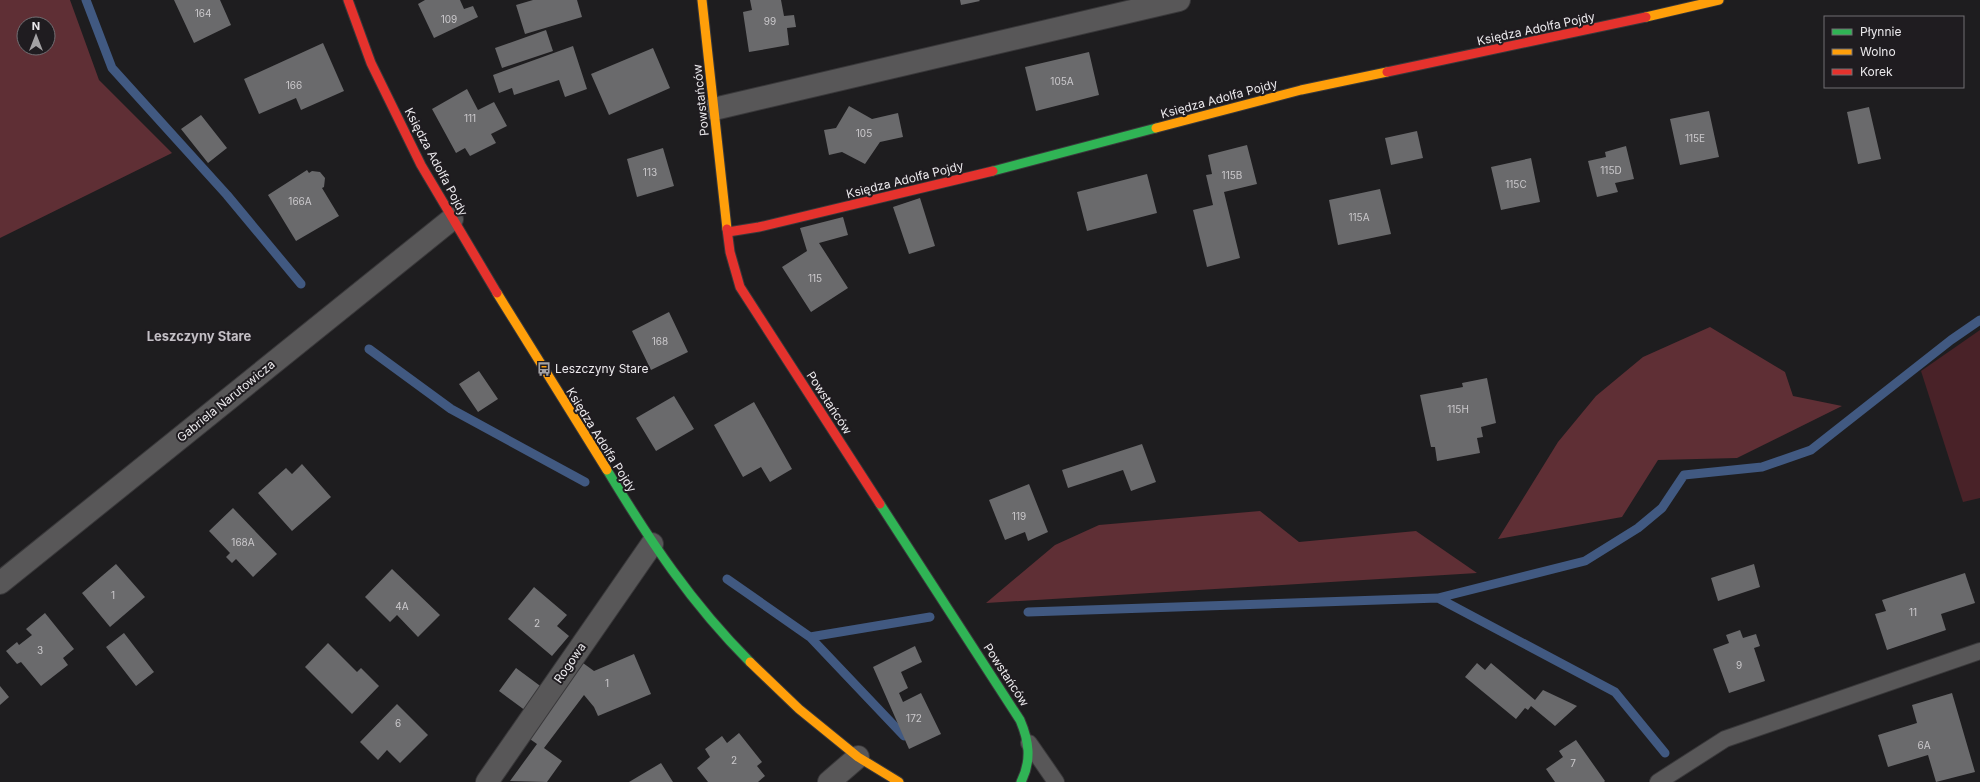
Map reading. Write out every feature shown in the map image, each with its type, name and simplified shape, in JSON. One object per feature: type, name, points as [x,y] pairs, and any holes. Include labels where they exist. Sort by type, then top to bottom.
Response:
[{"type":"street","name":"Księdza Adolfa Pojdy","points":[[348,0],[372,63],[421,165],[452,219],[652,544],[697,604],[722,634],[799,709],[858,757],[899,782]]},
{"type":"street","name":"Powstańców","points":[[702,0],[728,232],[734,271],[740,287],[750,305],[1015,711],[1024,727],[1029,743],[1030,759],[1026,774],[1021,782]]},
{"type":"street","points":[[714,109],[1180,0]]},
{"type":"street","name":"Księdza Adolfa Pojdy","points":[[728,232],[759,228],[957,180],[1301,90],[1622,23],[1719,0]]},
{"type":"street","name":"Gabriela Narutowicza","points":[[0,583],[452,219]]},
{"type":"street","name":"Rogowa","points":[[487,782],[652,544]]},
{"type":"street","points":[[829,782],[858,757]]},
{"type":"lane","points":[[1658,782],[1725,739],[1980,651]]},
{"type":"lane","points":[[1029,743],[1056,782]]},
{"type":"shaded area","points":[[0,0],[70,0],[99,80],[172,153],[0,238]]},
{"type":"shaded area","points":[[1710,327],[1785,372],[1793,396],[1842,406],[1737,458],[1658,460],[1622,517],[1498,539],[1558,442],[1596,396],[1643,357]]},
{"type":"shaded area","points":[[1980,330],[1980,498],[1963,502],[1921,371]]},
{"type":"shaded area","points":[[1260,511],[1299,542],[1416,531],[1477,573],[986,603],[1055,545],[1099,525]]},
{"type":"building","points":[[174,0],[220,0],[231,25],[194,43]]},
{"type":"building","points":[[425,0],[460,0],[464,9],[473,6],[478,17],[434,38],[418,4]]},
{"type":"building","points":[[533,0],[577,0],[582,17],[525,34],[516,5]]},
{"type":"building","points":[[750,0],[781,0],[784,16],[794,15],[796,27],[787,28],[789,45],[749,52],[743,12],[752,10]]},
{"type":"building","points":[[960,0],[979,0],[980,1],[961,5]]},
{"type":"building","points":[[546,30],[553,51],[502,68],[495,48]]},
{"type":"building","points":[[323,43],[344,91],[301,110],[296,98],[259,114],[244,79]]},
{"type":"building","points":[[573,46],[587,89],[565,97],[559,80],[514,95],[512,88],[499,93],[493,75]]},
{"type":"building","points":[[653,48],[670,88],[609,115],[591,74]]},
{"type":"building","points":[[1089,52],[1099,95],[1036,111],[1025,67]]},
{"type":"building","points":[[467,89],[478,110],[494,102],[507,126],[491,134],[496,143],[470,156],[465,148],[456,153],[432,109]]},
{"type":"building","points":[[849,106],[872,119],[898,113],[903,137],[880,142],[865,164],[842,152],[829,155],[824,130],[836,128]]},
{"type":"building","points":[[1869,107],[1881,159],[1858,164],[1847,112]]},
{"type":"building","points":[[1709,111],[1719,157],[1680,165],[1670,119]]},
{"type":"building","points":[[201,115],[227,148],[208,163],[181,129]]},
{"type":"building","points":[[1417,131],[1423,158],[1391,165],[1385,138]]},
{"type":"building","points":[[1247,145],[1257,184],[1224,192],[1240,258],[1207,267],[1193,210],[1213,205],[1206,175],[1212,174],[1208,155]]},
{"type":"building","points":[[1626,146],[1634,179],[1615,183],[1618,192],[1597,197],[1588,161],[1606,157],[1605,152]]},
{"type":"building","points":[[663,148],[674,186],[637,197],[627,159]]},
{"type":"building","points":[[1531,158],[1540,202],[1501,210],[1491,167]]},
{"type":"building","points":[[307,170],[309,173],[312,171],[320,172],[325,178],[324,187],[322,188],[339,216],[296,241],[268,195]]},
{"type":"building","points":[[1147,174],[1157,213],[1087,231],[1077,192]]},
{"type":"building","points":[[1380,189],[1391,234],[1338,245],[1329,200]]},
{"type":"building","points":[[920,198],[935,246],[909,254],[893,207]]},
{"type":"building","points":[[843,217],[848,235],[819,243],[848,288],[811,312],[782,267],[807,251],[800,228]]},
{"type":"building","points":[[669,312],[688,352],[651,370],[632,331]]},
{"type":"building","points":[[479,371],[498,399],[478,412],[459,384]]},
{"type":"building","points":[[1487,378],[1496,423],[1481,427],[1483,437],[1477,438],[1480,453],[1437,461],[1435,447],[1431,447],[1420,395],[1463,387],[1462,383]]},
{"type":"building","points":[[674,396],[694,429],[656,451],[636,418]]},
{"type":"building","points":[[754,402],[792,469],[770,482],[761,467],[743,477],[714,425]]},
{"type":"building","points":[[1142,444],[1156,482],[1131,491],[1123,470],[1068,488],[1062,470]]},
{"type":"building","points":[[302,464],[331,497],[292,531],[258,493],[286,468],[292,474]]},
{"type":"building","points":[[1029,484],[1048,532],[1028,541],[1025,532],[1005,540],[989,500]]},
{"type":"building","points":[[233,508],[277,554],[253,577],[236,559],[232,563],[226,557],[230,553],[209,531]]},
{"type":"building","points":[[116,564],[145,597],[110,627],[82,593]]},
{"type":"building","points":[[1754,564],[1760,587],[1718,601],[1711,578]]},
{"type":"building","points":[[392,569],[440,615],[418,637],[397,615],[390,622],[365,597]]},
{"type":"building","points":[[1965,573],[1975,603],[1941,614],[1946,630],[1887,650],[1875,614],[1886,611],[1882,600]]},
{"type":"building","points":[[534,587],[567,615],[557,626],[569,636],[552,656],[508,619]]},
{"type":"building","points":[[45,613],[74,649],[63,658],[68,665],[41,686],[21,662],[17,664],[6,651],[17,642],[19,645],[32,635],[26,629]]},
{"type":"building","points":[[1740,630],[1743,638],[1756,634],[1760,646],[1754,648],[1765,681],[1729,693],[1713,649],[1729,643],[1726,635]]},
{"type":"building","points":[[124,633],[154,672],[136,686],[106,647]]},
{"type":"building","points":[[328,643],[357,672],[361,668],[379,686],[352,714],[305,667]]},
{"type":"building","points":[[915,646],[922,662],[901,672],[908,688],[899,693],[903,702],[921,693],[941,734],[909,749],[873,667]]},
{"type":"building","points":[[634,654],[651,694],[598,716],[594,707],[584,695],[544,748],[562,761],[547,782],[510,781],[537,744],[527,737],[583,663],[594,671]]},
{"type":"building","points":[[1477,663],[1485,670],[1491,663],[1535,700],[1543,690],[1577,706],[1555,726],[1531,706],[1528,710],[1525,708],[1516,719],[1465,677]]},
{"type":"building","points":[[516,668],[543,688],[526,711],[499,691]]},
{"type":"building","points":[[0,686],[9,697],[0,705]]},
{"type":"building","points":[[1952,693],[1975,772],[1936,782],[1928,755],[1888,767],[1878,735],[1917,723],[1912,705]]},
{"type":"building","points":[[397,704],[428,735],[400,763],[387,750],[378,760],[360,742]]},
{"type":"building","points":[[739,733],[762,762],[757,766],[765,776],[758,782],[708,782],[697,768],[710,757],[705,749],[722,736],[727,743]]},
{"type":"building","points":[[1576,740],[1605,781],[1604,782],[1555,782],[1546,769],[1563,757],[1559,751]]},
{"type":"building","points":[[661,763],[673,782],[629,782]]},
{"type":"waterway","points":[[86,0],[112,68],[227,195],[301,284]]},
{"type":"waterway","points":[[1438,598],[1585,561],[1638,528],[1662,508],[1684,475],[1762,467],[1811,450],[1951,340],[1980,320]]},
{"type":"waterway","points":[[369,349],[451,409],[585,482]]},
{"type":"waterway","points":[[727,579],[810,637],[930,617]]},
{"type":"waterway","points":[[1028,612],[1438,598],[1615,692],[1665,753]]},
{"type":"waterway","points":[[810,637],[904,736]]},
{"type":"traffic: fast","points":[[993,171],[1156,128]]},
{"type":"traffic: fast","points":[[607,470],[639,522],[672,570],[709,617],[750,662]]},
{"type":"traffic: fast","points":[[880,504],[1020,720],[1026,735],[1028,751],[1027,766],[1021,782]]},
{"type":"traffic: slow","points":[[702,0],[727,229]]},
{"type":"traffic: slow","points":[[1646,17],[1719,0]]},
{"type":"traffic: slow","points":[[1156,128],[1301,90],[1387,72]]},
{"type":"traffic: slow","points":[[497,293],[607,470]]},
{"type":"traffic: slow","points":[[750,662],[799,709],[858,757],[899,782]]},
{"type":"traffic: jam","points":[[348,0],[371,63],[421,165],[497,293]]},
{"type":"traffic: jam","points":[[1387,72],[1646,17]]},
{"type":"traffic: jam","points":[[728,232],[759,227],[993,171]]},
{"type":"traffic: jam","points":[[727,229],[730,252],[740,287],[880,504]]},
{"type":"place","name":"Leszczyny Stare","points":[[544,369]]},
{"type":"district","name":"Leszczyny Stare","points":[[199,336]]}]
